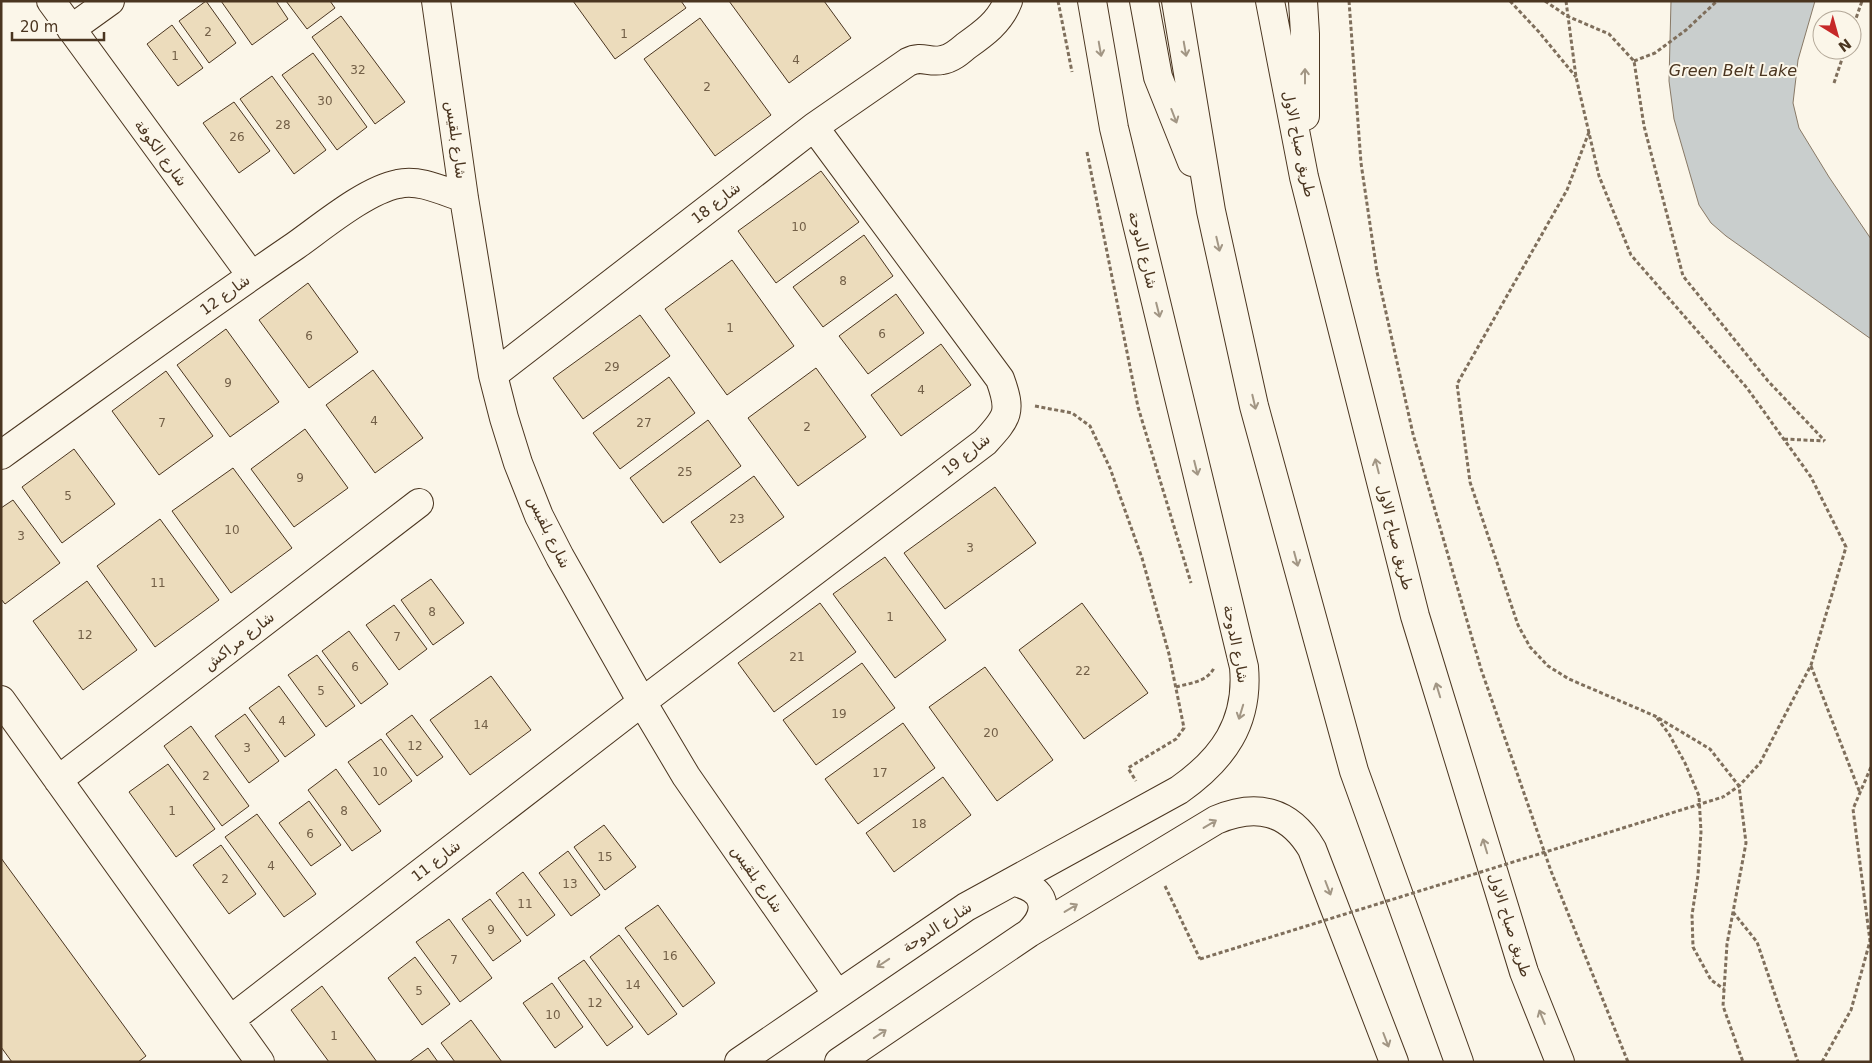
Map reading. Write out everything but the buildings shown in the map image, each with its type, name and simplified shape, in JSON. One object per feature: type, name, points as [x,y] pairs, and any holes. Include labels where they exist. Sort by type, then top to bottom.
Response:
[{"type":"main road","name":"شارع الكوفة","points":[[51,1],[251,276]]},
{"type":"main road","points":[[72,29],[110,1]]},
{"type":"main road","name":"شارع بلقيس","points":[[436,1],[464,198],[493,375],[518,463],[539,516],[560,557],[686,776],[838,994]]},
{"type":"main road","name":"شارع 18","points":[[493,375],[814,128],[908,62],[921,58],[939,61],[950,58],[987,30],[1005,10],[1008,1]]},
{"type":"main road","name":"شارع الدوحة","points":[[739,1062],[966,907],[1014,882],[1192,781],[1223,750],[1240,718],[1246,685],[1244,667],[1114,128],[1092,1]]},
{"type":"main road","points":[[1144,1],[1158,76],[1210,211]]},
{"type":"main road","points":[[1176,1],[1210,211],[1254,406],[1354,771],[1459,1062]]},
{"type":"main road","name":"طريق صباح الاول","points":[[1270,1],[1304,177],[1415,616],[1524,972],[1560,1062]]},
{"type":"main road","points":[[1303,1],[1305,34],[1304,177]]},
{"type":"main road","points":[[814,128],[1000,379],[1008,400]]},
{"type":"main road","name":"شارع 12","points":[[1,455],[251,276],[366,197],[384,188],[400,184],[418,184],[428,185],[464,198]]},
{"type":"main road","name":"شارع 19","points":[[642,702],[985,442],[1004,422],[1008,400]]},
{"type":"main road","name":"شارع مراكش","points":[[58,780],[419,503]]},
{"type":"main road","points":[[1,700],[260,1062]]},
{"type":"main road","name":"شارع 11","points":[[230,1020],[642,702]]},
{"type":"main road","points":[[839,1062],[1029,933],[1216,820],[1233,812],[1258,810],[1269,813],[1295,828],[1303,835],[1312,849],[1394,1062]]},
{"type":"main road","points":[[1014,882],[1028,885],[1039,895],[1043,909],[1040,924],[1029,933]]},
{"type":"path","points":[[1058,1],[1073,78]]},
{"type":"path","points":[[1349,1],[1361,163],[1377,272],[1413,434],[1481,669],[1551,871],[1628,1062]]},
{"type":"path","points":[[1510,1],[1539,32],[1576,77]]},
{"type":"path","points":[[1545,1],[1567,16],[1609,34],[1634,61],[1644,126],[1683,276],[1768,381],[1825,441],[1784,439]]},
{"type":"path","points":[[1176,909],[1200,959],[1722,797],[1739,786],[1760,763],[1811,665],[1846,547],[1811,477],[1747,388],[1631,255],[1599,176],[1576,77],[1566,1]]},
{"type":"path","points":[[1634,61],[1655,54],[1686,30],[1717,1]]},
{"type":"path","points":[[1834,83],[1842,60]]},
{"type":"path","points":[[1589,132],[1567,190],[1456,384],[1470,482],[1518,625],[1530,647],[1548,666],[1569,679],[1655,716],[1710,749],[1739,786],[1746,843],[1726,944],[1723,1006],[1743,1062]]},
{"type":"path","points":[[1085,144],[1138,407],[1192,587]]},
{"type":"path","points":[[1008,400],[1072,413],[1090,426],[1110,468],[1142,558],[1170,654],[1184,728],[1176,739],[1128,768],[1150,806]]},
{"type":"path","points":[[1176,687],[1204,680],[1213,670],[1215,662]]},
{"type":"path","points":[[1811,665],[1860,792]]},
{"type":"path","points":[[1655,716],[1669,734],[1681,755],[1699,796],[1701,832],[1698,875],[1692,915],[1693,947],[1711,980],[1724,990]]},
{"type":"path","points":[[1822,1062],[1851,1010],[1870,941],[1853,809],[1871,767]]},
{"type":"path","points":[[1733,911],[1757,942],[1798,1062]]},
{"type":"water","name":"Green Belt Lake","points":[[1671,1],[1815,1],[1798,60],[1793,103],[1799,128],[1871,239],[1871,339],[1726,236],[1711,223],[1699,205],[1674,119],[1669,81]]}]
